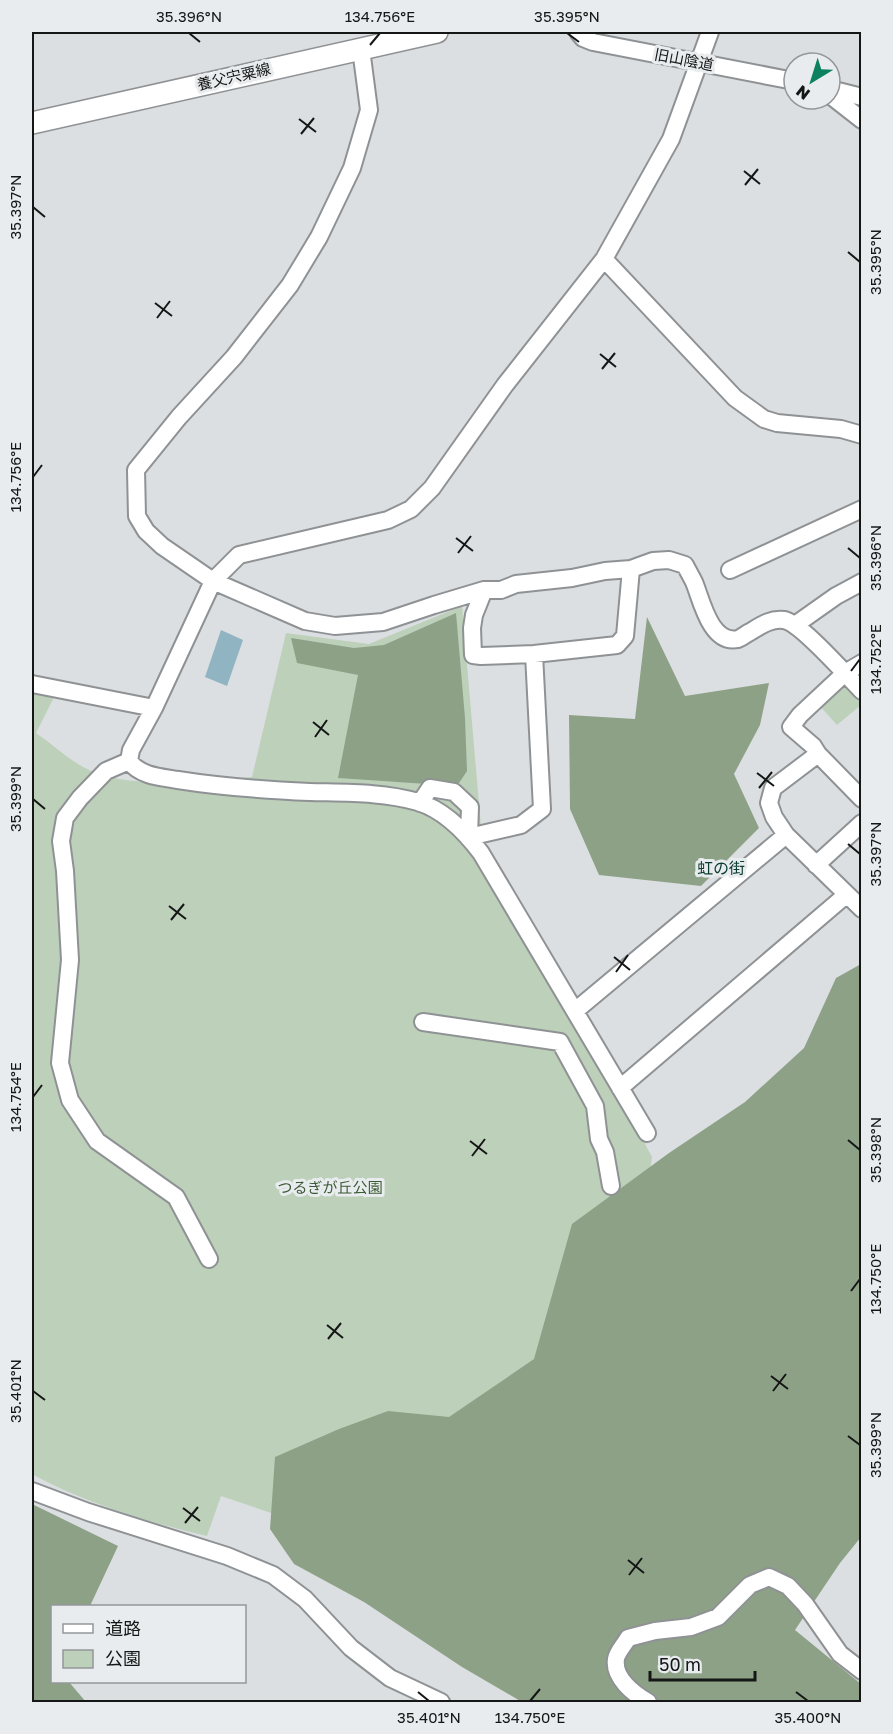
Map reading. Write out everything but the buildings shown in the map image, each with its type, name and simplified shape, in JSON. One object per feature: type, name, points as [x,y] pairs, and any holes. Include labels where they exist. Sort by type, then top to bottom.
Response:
[{"type":"main road","name":"養父宍粟線","points":[[32,123],[437,32]]},
{"type":"street","name":"旧山陰道","points":[[578,32],[590,42],[782,79]]},
{"type":"street","points":[[647,1133],[482,853],[469,837],[442,815],[420,803],[380,795],[241,789],[193,783],[135,770],[129,761],[131,750],[154,708],[213,581],[239,555],[387,520],[411,509],[432,488],[511,376],[604,259],[671,139],[710,32]]},
{"type":"street","points":[[361,49],[369,110],[352,168],[319,237],[290,285],[234,357],[179,417],[136,470],[137,516],[146,531],[162,546],[213,581],[305,621],[335,626],[383,622],[484,590],[501,590],[516,584],[631,569],[653,561],[669,560],[685,565],[706,619],[720,633],[728,638],[738,639],[768,621],[784,620],[795,625],[861,691]]},
{"type":"street","points":[[842,92],[861,97]]},
{"type":"street","points":[[842,105],[861,120]]},
{"type":"street","points":[[604,259],[735,398],[764,419],[777,423],[841,429],[861,435]]},
{"type":"street","points":[[730,570],[861,509]]},
{"type":"street","points":[[484,590],[474,615],[473,655],[534,654],[617,645],[625,636],[631,569]]},
{"type":"street","points":[[795,625],[836,596],[861,582]]},
{"type":"street","points":[[469,837],[521,825],[542,809],[534,654]]},
{"type":"street","points":[[861,663],[845,673],[800,715],[791,727],[813,746],[861,799]]},
{"type":"street","points":[[32,684],[154,708]]},
{"type":"street","points":[[818,754],[773,788],[769,802],[774,818],[786,835],[861,909]]},
{"type":"street","points":[[129,761],[106,771],[80,798],[65,818],[61,841],[70,960],[60,1063],[70,1100],[97,1141],[176,1197],[210,1259]]},
{"type":"street","points":[[420,803],[430,788],[454,792],[470,807],[469,837]]},
{"type":"street","points":[[816,865],[861,822]]},
{"type":"street","points":[[575,1011],[786,835]]},
{"type":"street","points":[[620,1088],[846,895]]},
{"type":"street","points":[[423,1022],[560,1042],[595,1106],[599,1139],[605,1152],[611,1186]]},
{"type":"street","points":[[32,1491],[88,1512],[227,1556],[273,1575],[305,1599],[351,1648],[390,1678],[441,1702]]},
{"type":"street","points":[[648,1702],[638,1697],[618,1675],[616,1658],[628,1638],[655,1631],[691,1627],[718,1617],[750,1585],[769,1577],[788,1586],[805,1604],[840,1654],[861,1671]]},
{"type":"green space","name":"つるぎが丘公園","points":[[462,606],[481,827],[489,854],[652,1157],[629,1328],[286,1518],[221,1496],[207,1536],[117,1511],[73,1494],[32,1474],[32,957],[34,930],[32,920],[32,690],[56,693],[36,733],[85,768],[122,780],[144,782],[189,782],[252,777],[286,633],[369,644]]},
{"type":"green space","points":[[456,613],[467,771],[457,786],[338,778],[358,675],[297,663],[291,638],[354,648],[384,645]]},
{"type":"green space","points":[[647,617],[685,696],[769,683],[760,725],[734,774],[759,828],[701,886],[599,875],[570,809],[569,715],[635,719]]},
{"type":"green space","points":[[845,682],[862,702],[837,725],[818,704]]},
{"type":"green space","points":[[861,964],[861,1537],[840,1563],[795,1630],[861,1684],[861,1702],[522,1702],[462,1667],[364,1602],[294,1564],[270,1529],[275,1457],[339,1429],[388,1411],[449,1417],[534,1359],[572,1224],[669,1153],[745,1102],[804,1048],[836,978]]},
{"type":"green space","points":[[32,1504],[118,1546],[90,1605],[51,1605],[51,1683],[70,1683],[86,1702],[32,1702]]},
{"type":"water","points":[[221,630],[243,640],[227,686],[205,677]]},
{"type":"district","name":"虹の街","points":[[721,868]]}]
